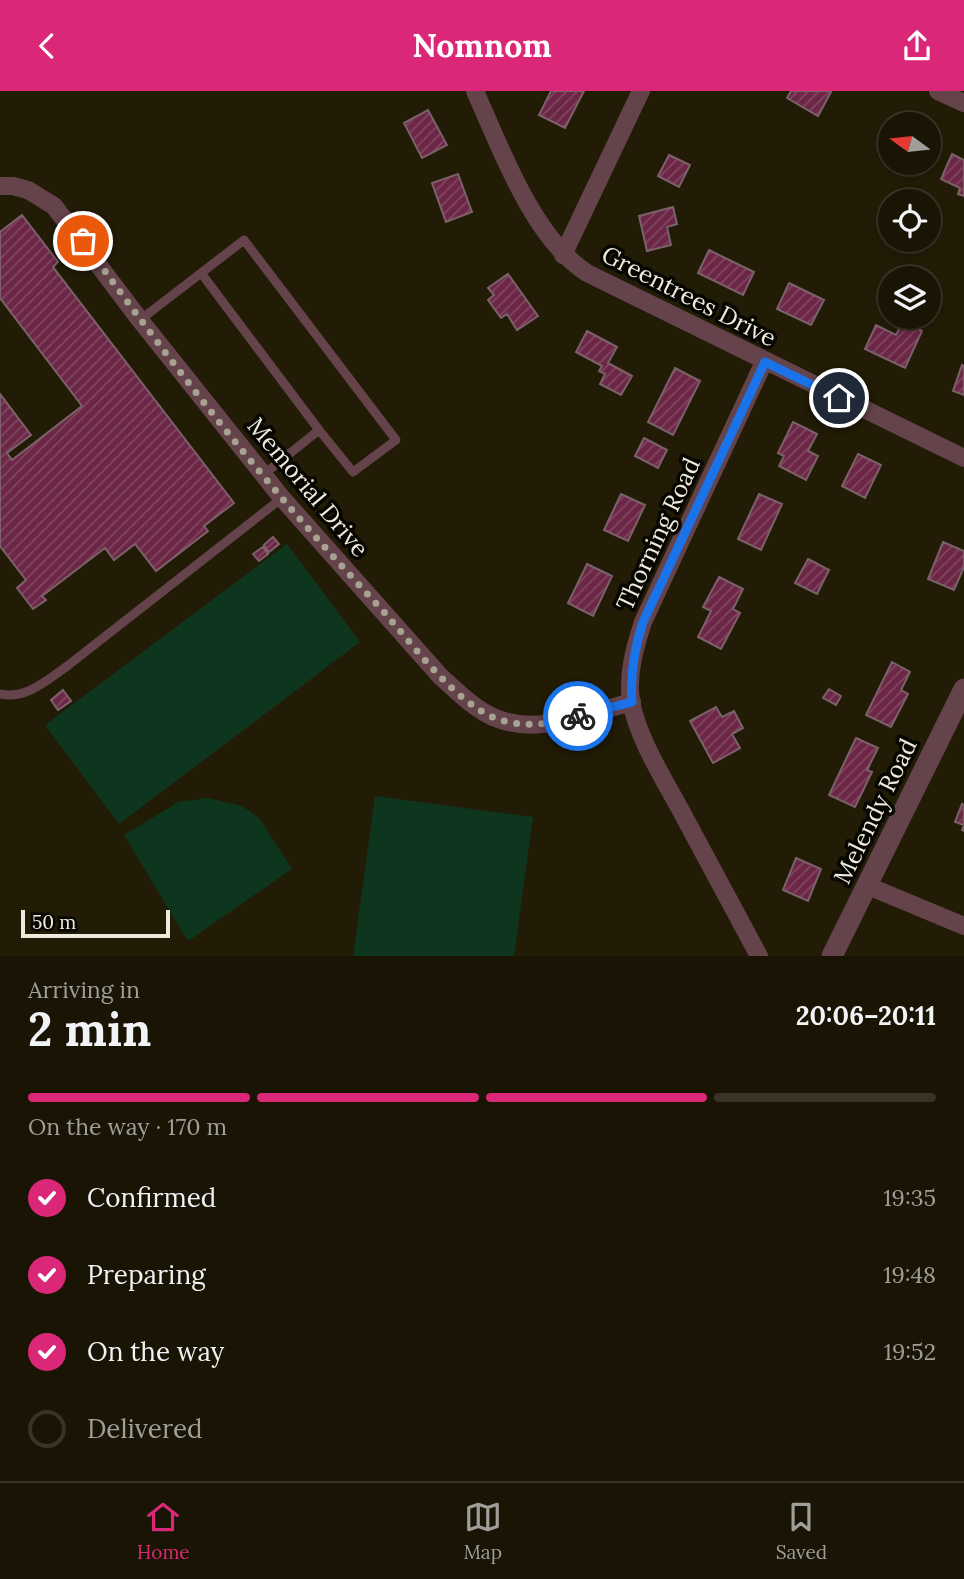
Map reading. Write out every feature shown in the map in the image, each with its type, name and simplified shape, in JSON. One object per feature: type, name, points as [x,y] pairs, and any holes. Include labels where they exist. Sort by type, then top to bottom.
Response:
[{"type":"street","name":"Greentrees Drive","points":[[475,91],[528,204],[563,255],[587,273],[964,458]]},
{"type":"street","points":[[563,255],[641,91]]},
{"type":"street","points":[[938,91],[964,103]]},
{"type":"street","name":"Memorial Drive","points":[[0,186],[28,190],[54,206],[140,320],[282,498],[441,677],[477,707],[493,717],[530,725],[549,724],[632,702]]},
{"type":"street","name":"Thorning Road","points":[[759,956],[668,788],[644,737],[632,702],[630,679],[633,653],[643,622],[765,362]]},
{"type":"street","name":"Melendy Road","points":[[832,956],[964,689]]},
{"type":"street","points":[[868,886],[964,926]]},
{"type":"lane","points":[[140,320],[201,273],[244,240],[396,440],[354,472],[201,273]]},
{"type":"lane","points":[[263,475],[319,429]]},
{"type":"lane","points":[[0,694],[7,696],[24,693],[38,687],[282,498]]},
{"type":"green space","points":[[287,544],[360,642],[119,824],[45,725]]},
{"type":"green space","points":[[375,796],[533,817],[514,956],[353,956]]},
{"type":"green space","points":[[208,798],[242,806],[260,819],[292,869],[188,941],[124,835],[178,802]]},
{"type":"building","points":[[551,91],[584,91],[565,128],[539,115]]},
{"type":"building","points":[[791,91],[831,92],[818,116],[787,98]]},
{"type":"building","points":[[428,110],[447,145],[422,158],[404,123]]},
{"type":"building","points":[[952,154],[964,160],[964,196],[958,194],[960,188],[941,179]]},
{"type":"building","points":[[669,155],[690,165],[679,187],[658,176]]},
{"type":"building","points":[[458,174],[472,212],[446,222],[432,183]]},
{"type":"building","points":[[673,207],[677,224],[667,227],[671,245],[647,251],[639,216]]},
{"type":"building","points":[[22,215],[58,262],[53,267],[234,503],[204,526],[208,531],[156,571],[135,544],[114,560],[105,548],[42,596],[46,600],[33,609],[17,588],[26,580],[0,546],[0,394],[31,435],[7,453],[12,460],[82,406],[0,298],[0,232]]},
{"type":"building","points":[[709,250],[754,272],[743,295],[698,273]]},
{"type":"building","points":[[508,274],[538,316],[517,330],[507,314],[501,318],[488,300],[494,295],[488,288]]},
{"type":"building","points":[[789,283],[824,300],[811,325],[777,309]]},
{"type":"building","points":[[876,325],[878,329],[896,335],[899,329],[922,331],[905,368],[865,349]]},
{"type":"building","points":[[587,331],[617,347],[608,363],[632,376],[621,395],[600,384],[605,374],[599,371],[602,366],[576,352]]},
{"type":"building","points":[[962,365],[964,366],[964,395],[953,391]]},
{"type":"building","points":[[675,368],[700,381],[673,435],[648,422]]},
{"type":"building","points":[[793,422],[817,434],[808,451],[818,456],[806,480],[779,466],[784,456],[778,453]]},
{"type":"building","points":[[644,438],[667,450],[658,468],[635,456]]},
{"type":"building","points":[[858,454],[881,465],[865,498],[842,486]]},
{"type":"building","points":[[621,494],[645,505],[628,541],[604,530]]},
{"type":"building","points":[[759,494],[782,504],[761,550],[738,539]]},
{"type":"building","points":[[273,537],[279,544],[269,552],[264,545]]},
{"type":"building","points":[[943,542],[964,551],[964,567],[954,590],[928,579]]},
{"type":"building","points":[[263,547],[268,554],[259,561],[253,554]]},
{"type":"building","points":[[808,559],[829,570],[817,594],[795,583]]},
{"type":"building","points":[[587,564],[612,576],[593,616],[568,603]]},
{"type":"building","points":[[719,577],[743,589],[733,609],[740,613],[721,649],[698,637],[711,611],[703,607]]},
{"type":"building","points":[[892,662],[910,672],[901,690],[908,694],[891,727],[866,715]]},
{"type":"building","points":[[829,689],[841,696],[836,705],[823,698]]},
{"type":"building","points":[[63,690],[71,701],[58,710],[51,700]]},
{"type":"building","points":[[716,707],[722,717],[734,711],[743,728],[732,734],[740,748],[713,763],[690,721]]},
{"type":"building","points":[[856,738],[878,748],[867,770],[872,772],[855,807],[829,795]]},
{"type":"building","points":[[962,804],[964,805],[964,825],[955,822]]},
{"type":"building","points":[[796,858],[821,869],[808,901],[783,890]]},
{"type":"way so far","points":[[83,241],[140,320],[282,498],[441,677],[493,717],[530,725],[549,724],[578,716]]},
{"type":"route","points":[[578,716],[632,702],[630,679],[633,653],[643,622],[765,362],[839,398]]}]
